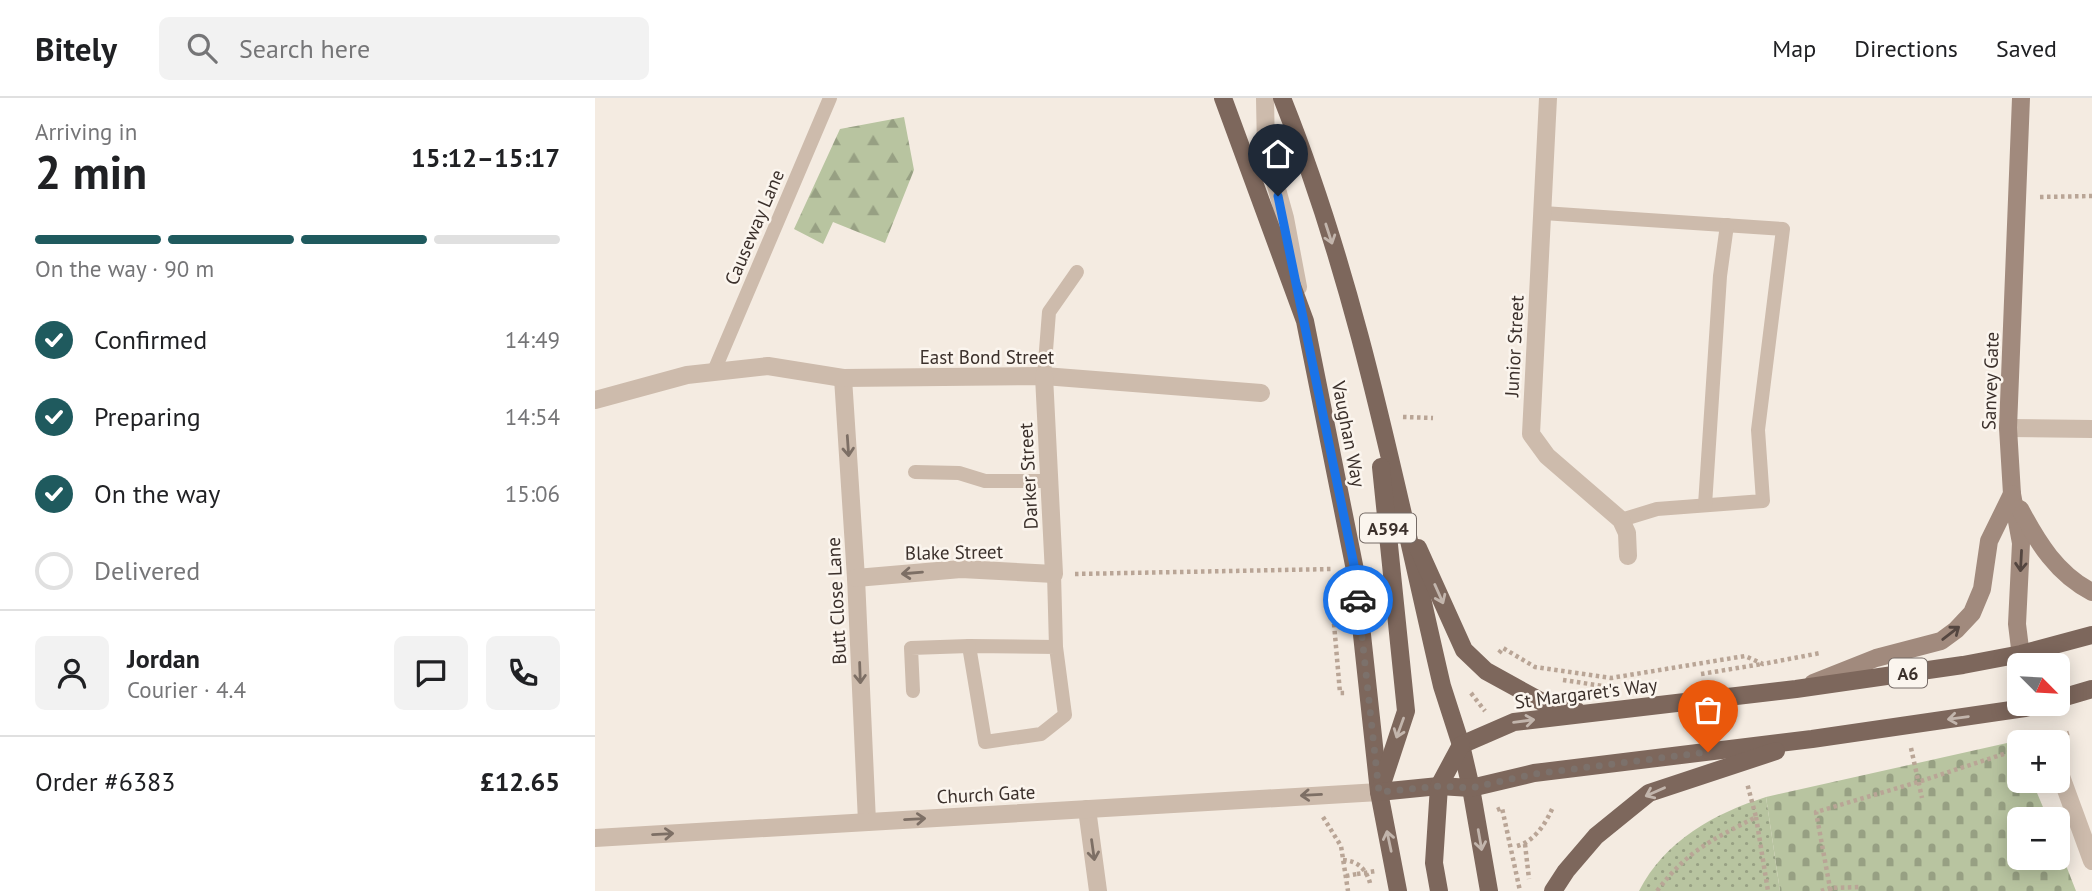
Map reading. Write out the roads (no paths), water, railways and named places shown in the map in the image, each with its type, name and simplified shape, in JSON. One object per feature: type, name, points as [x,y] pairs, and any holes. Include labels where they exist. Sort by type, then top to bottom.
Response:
[{"type":"main road","name":"Vaughan Way","points":[[1223,98],[1305,321],[1355,570],[1379,792]]},
{"type":"main road","name":"Vaughan Way","points":[[1282,98],[1301,145],[1357,322],[1442,686],[1461,745]]},
{"type":"main road","name":"A594","points":[[1373,394],[1406,711],[1379,792],[1398,891]]},
{"type":"main road","points":[[1401,509],[1464,650],[1486,671],[1543,703],[1592,713]]},
{"type":"main road","name":"St Margaret's Way","points":[[2039,653],[2092,635]]},
{"type":"main road","name":"St Margaret's Way","points":[[1461,745],[1514,722],[2007,661]]},
{"type":"main road","points":[[2070,695],[2092,689]]},
{"type":"main road","points":[[1379,792],[1439,786],[1471,788],[1551,771],[1812,738],[2007,709]]},
{"type":"main road","points":[[1553,891],[1596,836],[1649,793],[1812,738]]},
{"type":"main road","name":"A594","points":[[1461,745],[1489,891]]},
{"type":"main road","points":[[1439,891],[1434,863],[1439,786],[1461,745]]},
{"type":"street","points":[[1265,98],[1266,150],[1285,218],[1305,321]]},
{"type":"street","name":"Junior Street","points":[[1548,98],[1531,435],[1547,456],[1621,520]]},
{"type":"street","name":"Sanvey Gate","points":[[2020,653],[2017,624],[2021,543],[2012,494],[2008,428],[2021,98]]},
{"type":"street","name":"East Bond Street","points":[[595,400],[661,381],[714,371],[768,366],[843,378],[1044,376],[1261,393]]},
{"type":"street","name":"Darker Street","points":[[1044,376],[1053,574]]},
{"type":"street","name":"Butt Close Lane","points":[[843,378],[856,578],[866,822]]},
{"type":"street","points":[[2008,428],[2092,429]]},
{"type":"street","points":[[2012,494],[2040,547],[2068,577],[2092,592]]},
{"type":"street","points":[[1796,689],[1876,658],[1941,641],[1956,630],[1972,612],[1982,589],[1989,541],[2012,494]]},
{"type":"street","points":[[1621,520],[1627,533],[1628,556]]},
{"type":"street","name":"Blake Street","points":[[856,578],[961,569],[1053,574]]},
{"type":"street","name":"Church Gate","points":[[595,838],[1379,792]]},
{"type":"street","points":[[2067,793],[2092,861]]},
{"type":"street","points":[[1087,809],[1098,891]]},
{"type":"lane","name":"Causeway Lane","points":[[714,371],[830,98]]},
{"type":"lane","points":[[1542,213],[1783,229],[1758,430],[1763,501],[1657,509],[1621,520]]},
{"type":"lane","points":[[1705,505],[1719,289],[1727,225]]},
{"type":"lane","points":[[1044,376],[1049,312],[1077,272]]},
{"type":"lane","points":[[915,472],[958,472],[985,481],[1050,481]]},
{"type":"lane","points":[[969,646],[985,742],[1041,734],[1065,715],[1056,647],[1053,574]]},
{"type":"lane","points":[[913,691],[911,648],[1056,647]]}]
